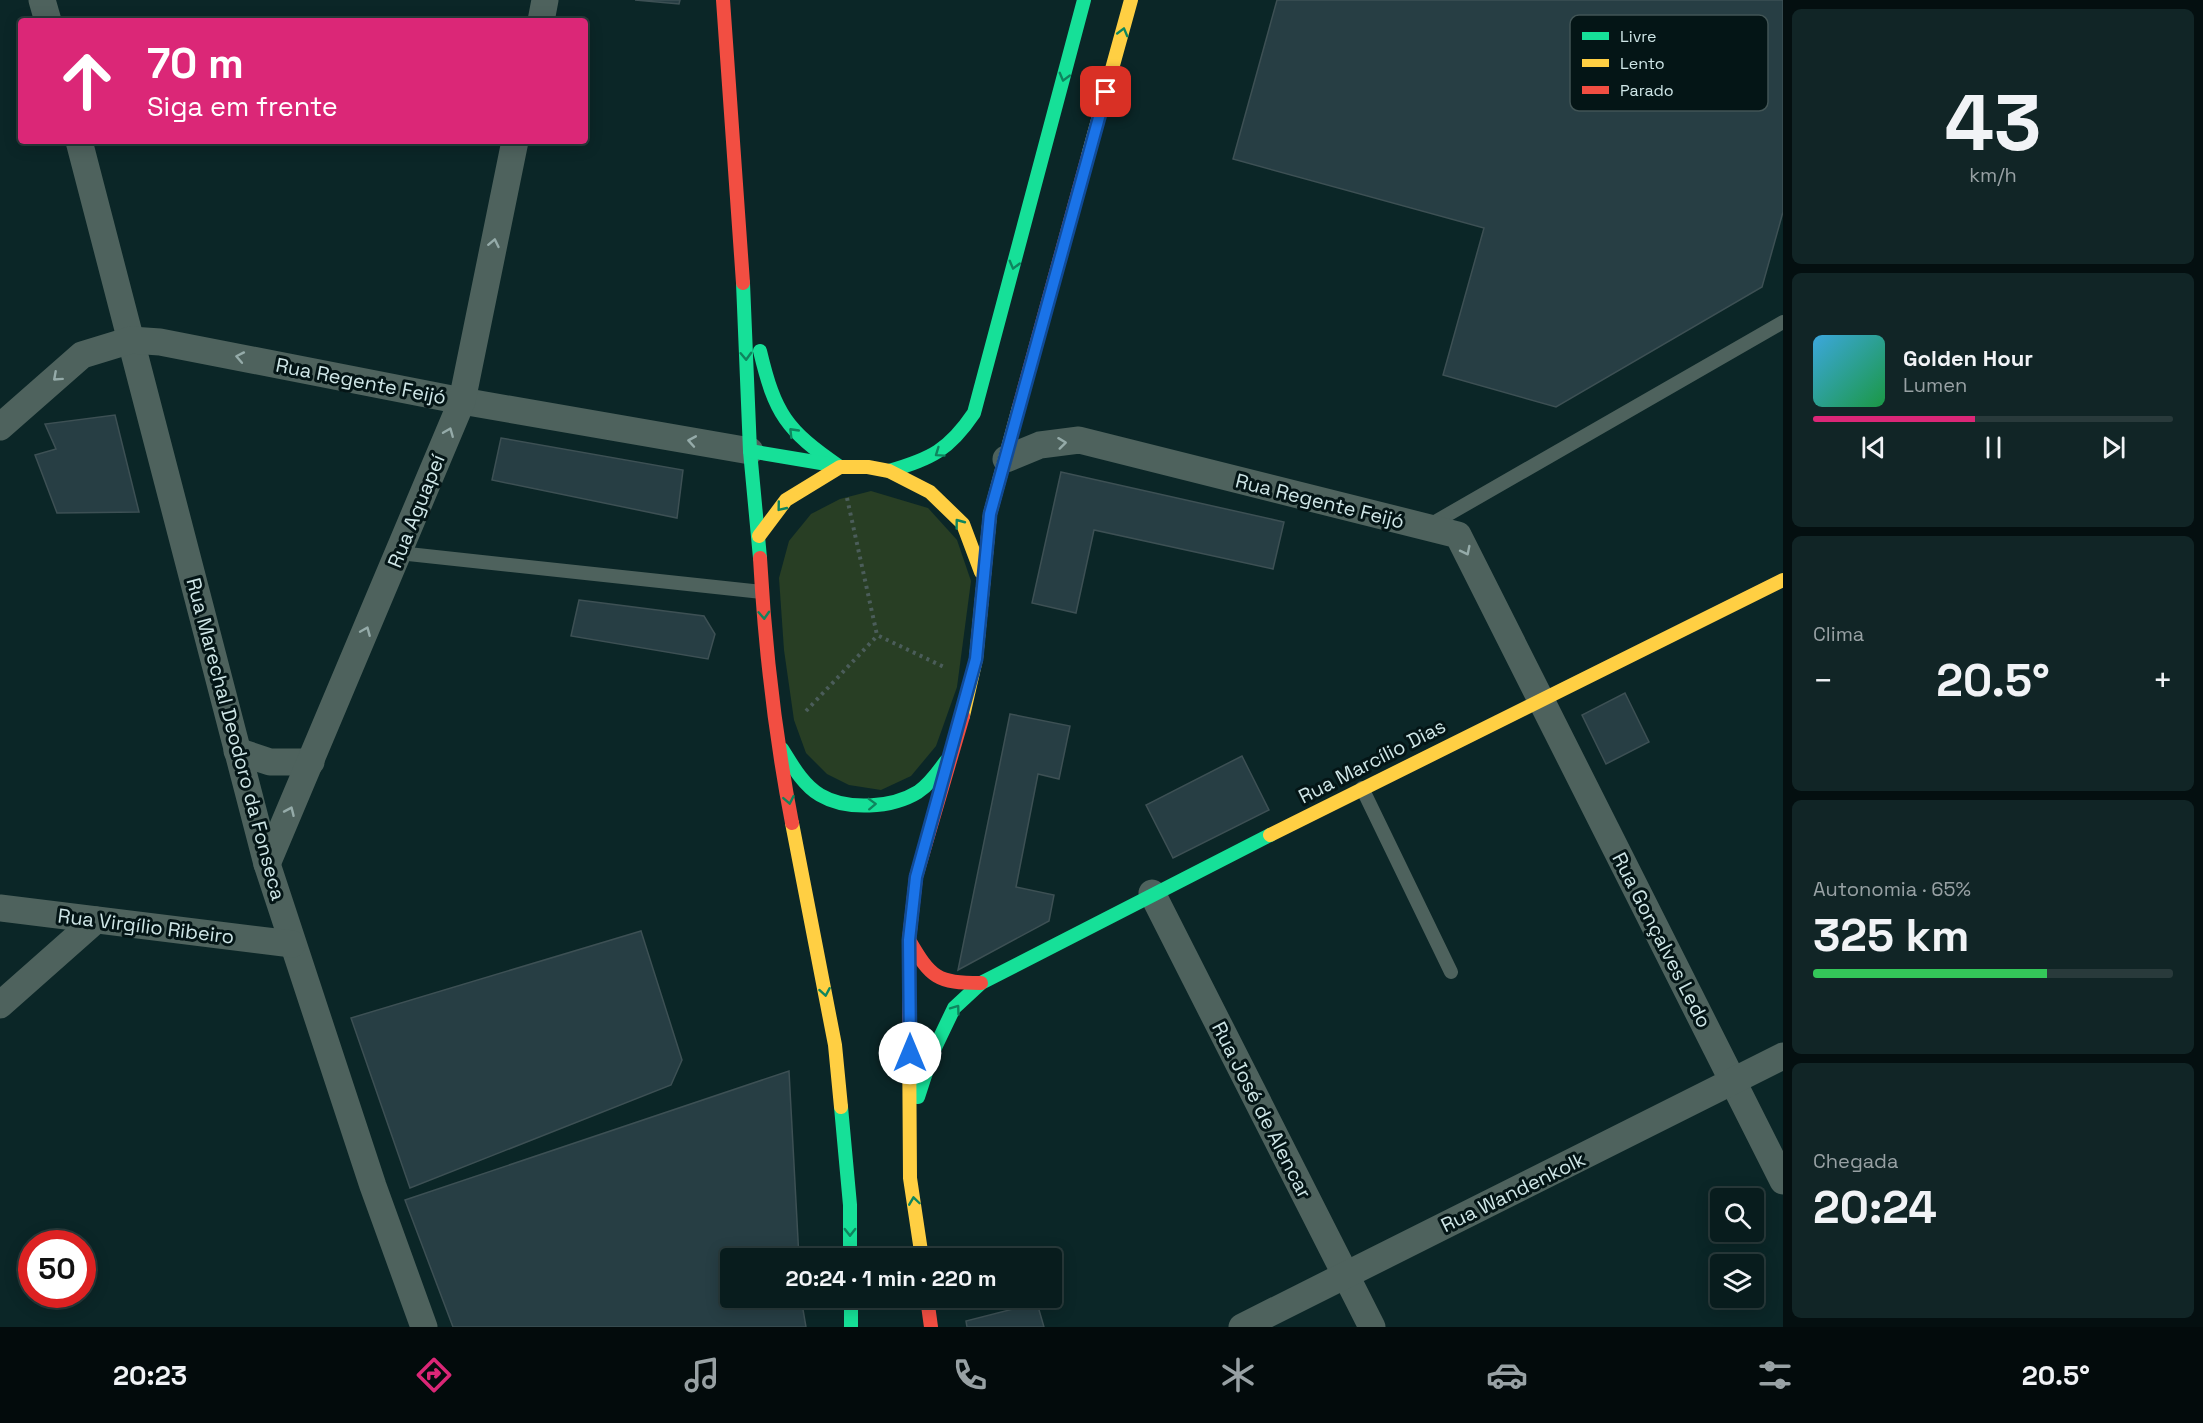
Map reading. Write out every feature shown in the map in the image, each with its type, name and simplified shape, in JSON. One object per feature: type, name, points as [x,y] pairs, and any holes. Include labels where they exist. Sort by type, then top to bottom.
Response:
[{"type":"main road","points":[[723,0],[743,277],[750,451],[777,743],[835,1044],[850,1205],[850,1248]]},
{"type":"main road","points":[[889,471],[929,460],[956,441],[974,413],[1084,0]]},
{"type":"main road","points":[[920,1248],[910,1178],[909,940],[916,877],[976,659],[990,514],[1131,0]]},
{"type":"main road","points":[[743,277],[770,393],[784,423],[798,438],[840,466]]},
{"type":"main road","points":[[750,451],[840,466],[868,467],[889,471],[930,492],[963,524],[983,576]]},
{"type":"main road","points":[[759,536],[786,500],[840,466]]},
{"type":"main road","name":"Rua Marcílio Dias","points":[[910,1121],[932,1054],[954,1008],[981,983],[1152,893],[1541,698],[1783,580]]},
{"type":"main road","points":[[777,743],[797,774],[820,795],[839,801],[871,805],[898,801],[919,792],[950,756]]},
{"type":"main road","name":"Rua Marcílio Dias","points":[[909,940],[928,974],[949,983],[981,983]]},
{"type":"main road","points":[[850,1308],[851,1327]]},
{"type":"main road","points":[[929,1308],[932,1327]]},
{"type":"street","points":[[542,18],[545,0]]},
{"type":"street","name":"Rua Marechal Deodoro da Fonseca","points":[[80,144],[267,864],[373,1186],[424,1327]]},
{"type":"street","name":"Rua Aguapeí","points":[[267,864],[462,401],[514,144]]},
{"type":"street","name":"Rua Regente Feijó","points":[[0,427],[82,355],[131,340],[160,342],[462,401],[750,451]]},
{"type":"street","name":"Rua Regente Feijó","points":[[1006,459],[1041,445],[1079,440],[1458,535],[1541,698]]},
{"type":"street","name":"Rua Gonçalves Ledo","points":[[1541,698],[1783,1181]]},
{"type":"street","points":[[237,751],[270,762],[311,762]]},
{"type":"street","name":"Rua José de Alencar","points":[[1152,893],[1372,1327]]},
{"type":"street","name":"Rua Virgílio Ribeiro","points":[[0,908],[292,944]]},
{"type":"street","points":[[0,1005],[96,920]]},
{"type":"street","name":"Rua Wandenkolk","points":[[1242,1327],[1783,1056]]},
{"type":"lane","points":[[1427,527],[1783,322]]},
{"type":"lane","points":[[399,553],[762,592]]},
{"type":"lane","points":[[1362,788],[1451,972]]},
{"type":"path","points":[[840,466],[877,635]]},
{"type":"path","points":[[877,635],[971,680]]},
{"type":"path","points":[[777,743],[877,635]]},
{"type":"green space","points":[[871,491],[928,508],[957,540],[971,581],[957,687],[936,746],[911,776],[881,790],[849,785],[827,774],[806,753],[794,720],[784,650],[779,578],[789,541],[811,514],[840,499]]},
{"type":"building","points":[[635,0],[680,0],[679,4]]},
{"type":"building","points":[[1277,0],[1783,0],[1783,212],[1762,287],[1556,407],[1443,375],[1484,228],[1233,159]]},
{"type":"building","points":[[115,415],[139,512],[57,513],[35,455],[56,449],[45,424]]},
{"type":"building","points":[[501,438],[683,470],[677,518],[492,480]]},
{"type":"building","points":[[1061,472],[1284,522],[1273,569],[1094,530],[1076,613],[1032,603]]},
{"type":"building","points":[[579,600],[704,616],[715,634],[708,659],[571,636]]},
{"type":"building","points":[[1625,693],[1649,742],[1606,764],[1582,715]]},
{"type":"building","points":[[1010,714],[1070,726],[1059,779],[1038,774],[1016,887],[1054,895],[1049,921],[958,970]]},
{"type":"building","points":[[1242,756],[1269,810],[1173,858],[1146,805]]},
{"type":"building","points":[[641,931],[682,1060],[671,1085],[410,1188],[351,1018]]},
{"type":"building","points":[[789,1071],[798,1248],[720,1248],[720,1308],[803,1308],[806,1327],[453,1327],[405,1200]]},
{"type":"building","points":[[1017,1308],[1038,1308],[1044,1327],[967,1327],[966,1321]]},
{"type":"traffic: fast","points":[[889,471],[916,462],[938,451],[956,436],[974,413],[1084,0]]},
{"type":"traffic: fast","points":[[743,283],[750,451],[760,558]]},
{"type":"traffic: fast","points":[[760,351],[771,390],[785,419],[807,442],[840,467]]},
{"type":"traffic: fast","points":[[750,451],[827,464]]},
{"type":"traffic: fast","points":[[782,749],[798,774],[820,795],[843,804],[869,806],[896,801],[918,792],[934,778],[946,761]]},
{"type":"traffic: fast","points":[[918,1097],[932,1054],[954,1008],[981,983],[1270,835]]},
{"type":"traffic: fast","points":[[841,1107],[850,1205],[850,1248]]},
{"type":"traffic: fast","points":[[851,1308],[851,1327]]},
{"type":"traffic: slow","points":[[1088,156],[1131,0]]},
{"type":"traffic: slow","points":[[963,716],[976,659],[990,514],[1019,407]]},
{"type":"traffic: slow","points":[[759,536],[786,500],[840,467],[868,467],[889,471],[930,492],[963,524],[981,572]]},
{"type":"traffic: slow","points":[[1270,835],[1783,580]]},
{"type":"traffic: slow","points":[[792,823],[835,1045],[841,1107]]},
{"type":"traffic: slow","points":[[909,1027],[910,1178],[920,1248]]},
{"type":"traffic: jam","points":[[723,0],[743,283]]},
{"type":"traffic: jam","points":[[1019,407],[1088,156]]},
{"type":"traffic: jam","points":[[760,558],[772,691],[792,823]]},
{"type":"traffic: jam","points":[[909,1027],[909,940],[916,877],[963,716]]},
{"type":"traffic: jam","points":[[909,940],[923,963],[937,976],[954,982],[981,983]]},
{"type":"traffic: jam","points":[[928,1308],[931,1327]]},
{"type":"route","points":[[910,1053],[909,940],[916,877],[965,708],[976,659],[990,514],[1106,92]]}]
